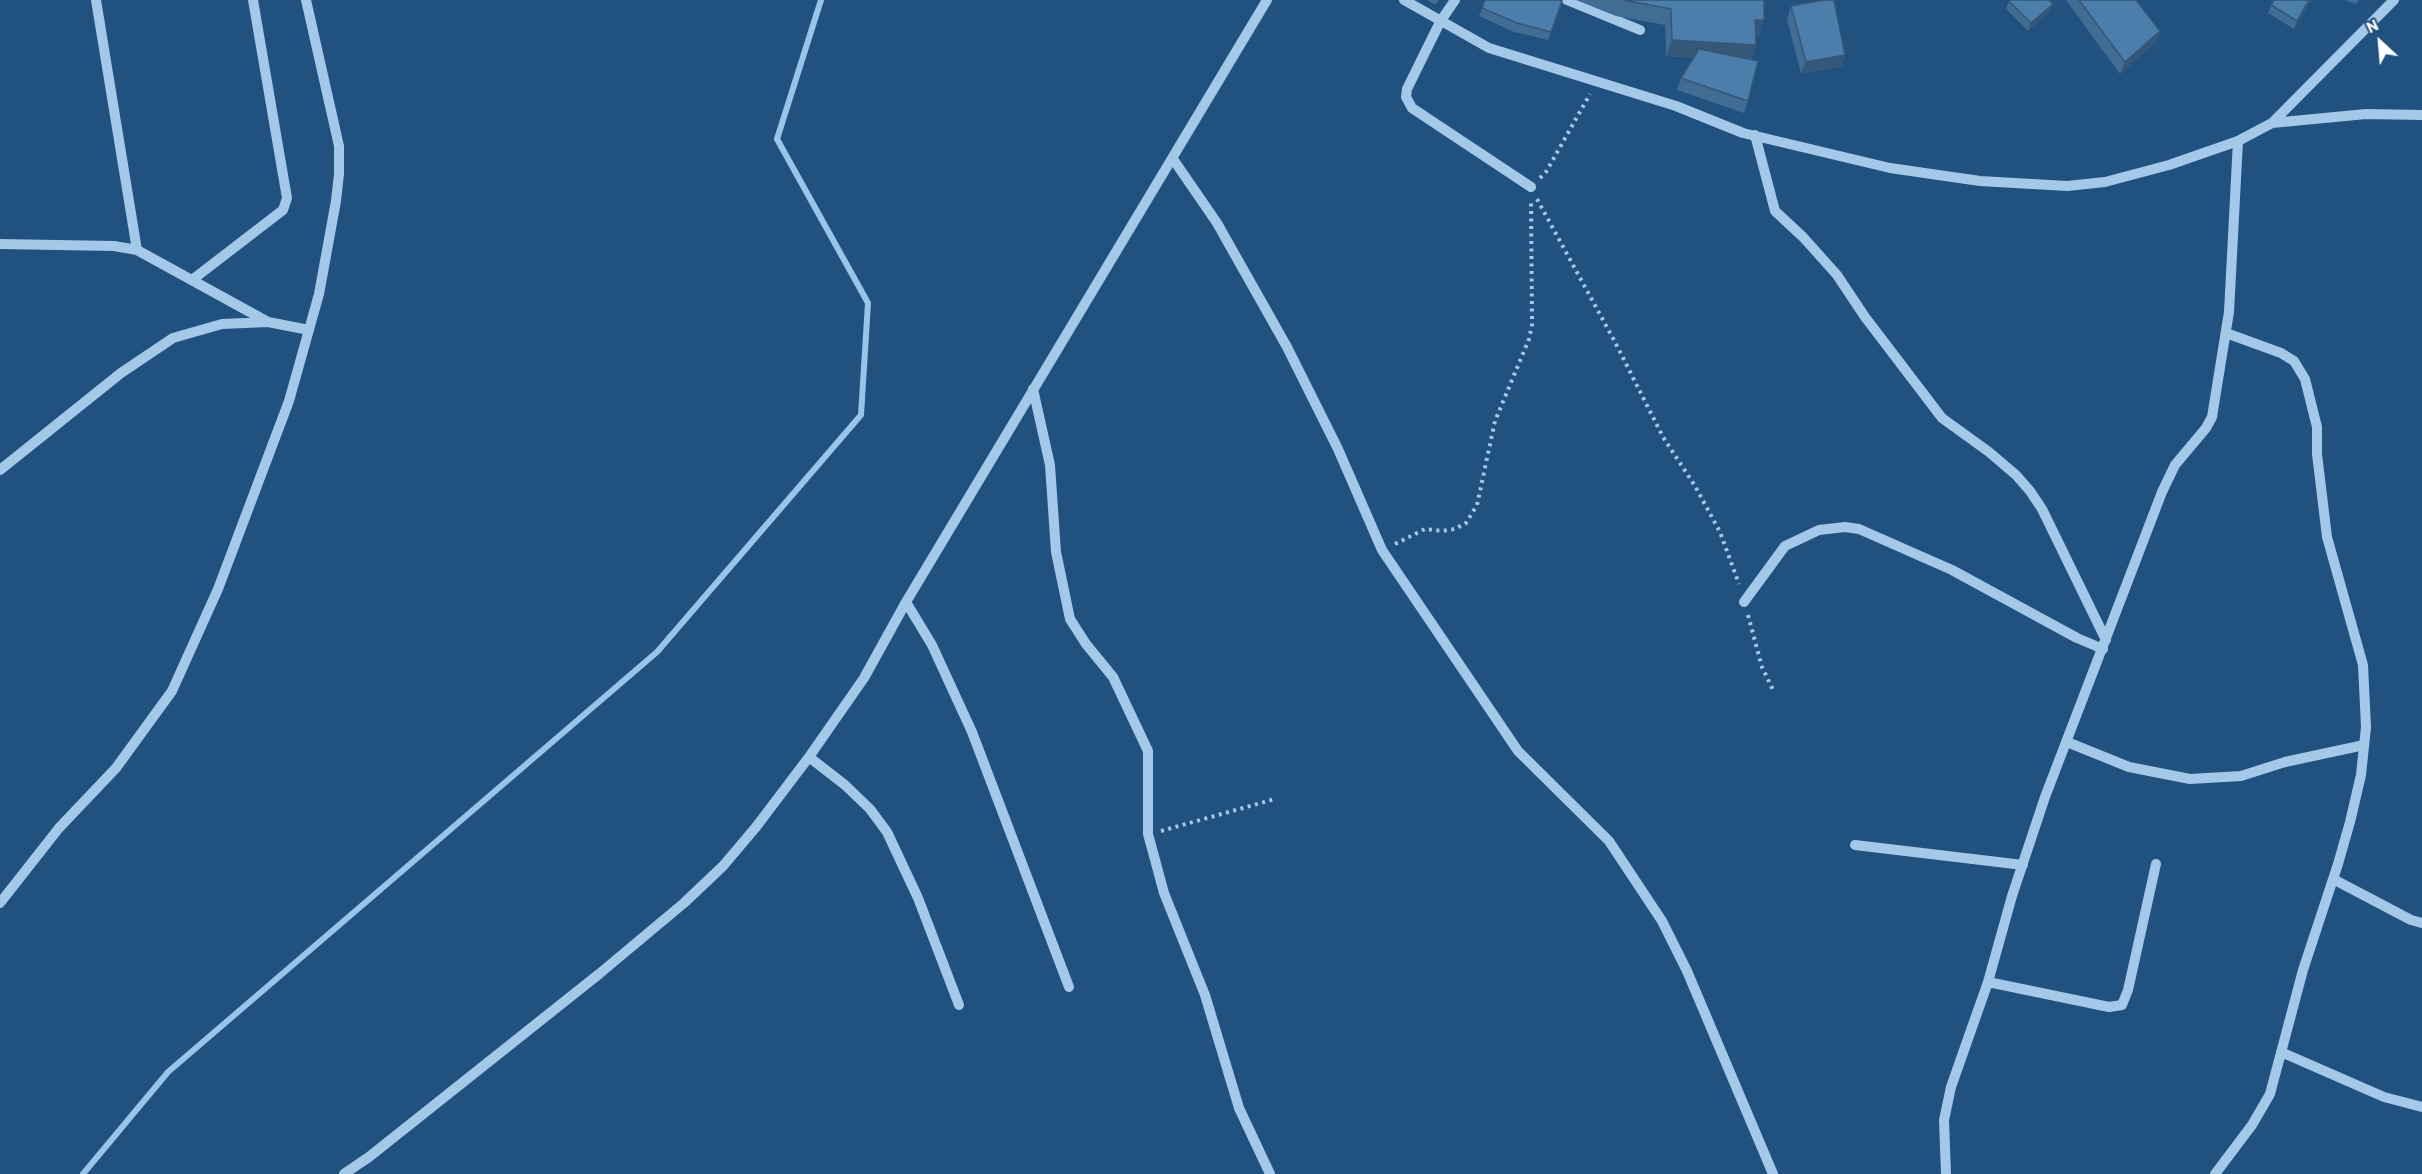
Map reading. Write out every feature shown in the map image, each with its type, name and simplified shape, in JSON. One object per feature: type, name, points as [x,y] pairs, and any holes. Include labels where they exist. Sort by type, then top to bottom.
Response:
[{"type":"street","points":[[96,0],[137,250]]},
{"type":"street","points":[[192,280],[283,210],[288,198],[253,0]]},
{"type":"street","points":[[0,903],[59,828],[116,768],[172,691],[218,589],[289,401],[319,294],[336,201],[339,146],[306,0]]},
{"type":"street","points":[[344,1174],[369,1157],[599,974],[684,903],[723,866],[809,757],[864,678],[906,602],[1267,0]]},
{"type":"street","points":[[1404,0],[1489,48],[1596,80],[1755,135],[1890,168],[1980,181],[2067,186],[2105,182],[2169,165],[2238,141],[2272,123],[2394,0]]},
{"type":"street","points":[[1455,0],[1440,22],[1407,89],[1406,97],[1412,108],[1531,188]]},
{"type":"street","points":[[1567,0],[1640,30]]},
{"type":"street","points":[[2272,123],[2366,114],[2422,116]]},
{"type":"street","points":[[1755,135],[1774,211],[1803,237],[1838,275],[1865,318],[1942,418],[1989,452],[2016,475],[2030,491],[2042,509],[2104,644]]},
{"type":"street","points":[[1947,1174],[1944,1119],[1951,1087],[1988,982],[2045,797],[2162,492],[2175,465],[2206,428],[2212,417],[2229,312],[2238,141]]},
{"type":"street","points":[[1173,159],[1217,224],[1287,348],[1338,449],[1382,550],[1518,751],[1609,841],[1662,921],[1687,970],[1773,1174]]},
{"type":"street","points":[[0,244],[114,246],[137,250],[268,322]]},
{"type":"street","points":[[0,471],[121,373],[173,338],[222,324],[268,322],[309,330]]},
{"type":"street","points":[[2215,1174],[2252,1125],[2270,1094],[2303,970],[2350,822],[2361,775],[2367,727],[2363,665],[2327,537],[2317,454],[2317,427],[2305,379],[2294,361],[2281,352],[2226,333]]},
{"type":"street","points":[[1033,389],[1050,465],[1056,552],[1070,619],[1086,644],[1113,677],[1148,751],[1148,834],[1164,893],[1205,995],[1239,1108],[1270,1174]]},
{"type":"street","points":[[1744,602],[1785,546],[1818,530],[1845,527],[1859,529],[1952,570],[2077,638],[2104,644]]},
{"type":"street","points":[[906,602],[932,645],[972,732],[1068,987]]},
{"type":"street","points":[[2067,742],[2129,766],[2190,779],[2241,776],[2285,762],[2364,745]]},
{"type":"street","points":[[809,757],[845,785],[870,809],[887,832],[918,898],[959,1005]]},
{"type":"street","points":[[1855,844],[2023,865]]},
{"type":"street","points":[[1988,982],[2109,1007],[2122,1005],[2128,990],[2156,864]]},
{"type":"street","points":[[2333,879],[2411,920],[2422,923]]},
{"type":"street","points":[[2281,1052],[2384,1096],[2422,1107]]},
{"type":"path","points":[[1382,550],[1425,530],[1455,529],[1466,523],[1477,505],[1496,421],[1530,339],[1532,325],[1531,188],[1546,172],[1596,80]]},
{"type":"path","points":[[1531,188],[1615,342],[1658,429],[1695,486],[1720,532],[1734,568],[1762,667],[1774,692]]},
{"type":"path","points":[[1148,834],[1275,799]]},
{"type":"building","points":[[1485,0],[1562,1],[1551,32],[1517,23],[1482,8]]},
{"type":"building","points":[[1623,0],[1764,0],[1764,20],[1755,20],[1756,45],[1672,40],[1671,9]]},
{"type":"building","points":[[1834,0],[1845,55],[1806,62],[1791,6]]},
{"type":"building","points":[[2010,0],[2049,0],[2053,4],[2031,23]]},
{"type":"building","points":[[2079,0],[2136,0],[2160,31],[2125,62]]},
{"type":"building","points":[[2274,0],[2309,0],[2297,21],[2271,5]]},
{"type":"building","points":[[1699,49],[1758,61],[1748,101],[1681,78]]},
{"type":"waterway","points":[[83,1174],[168,1072],[657,652],[861,415],[868,303],[777,139],[821,0]]}]
